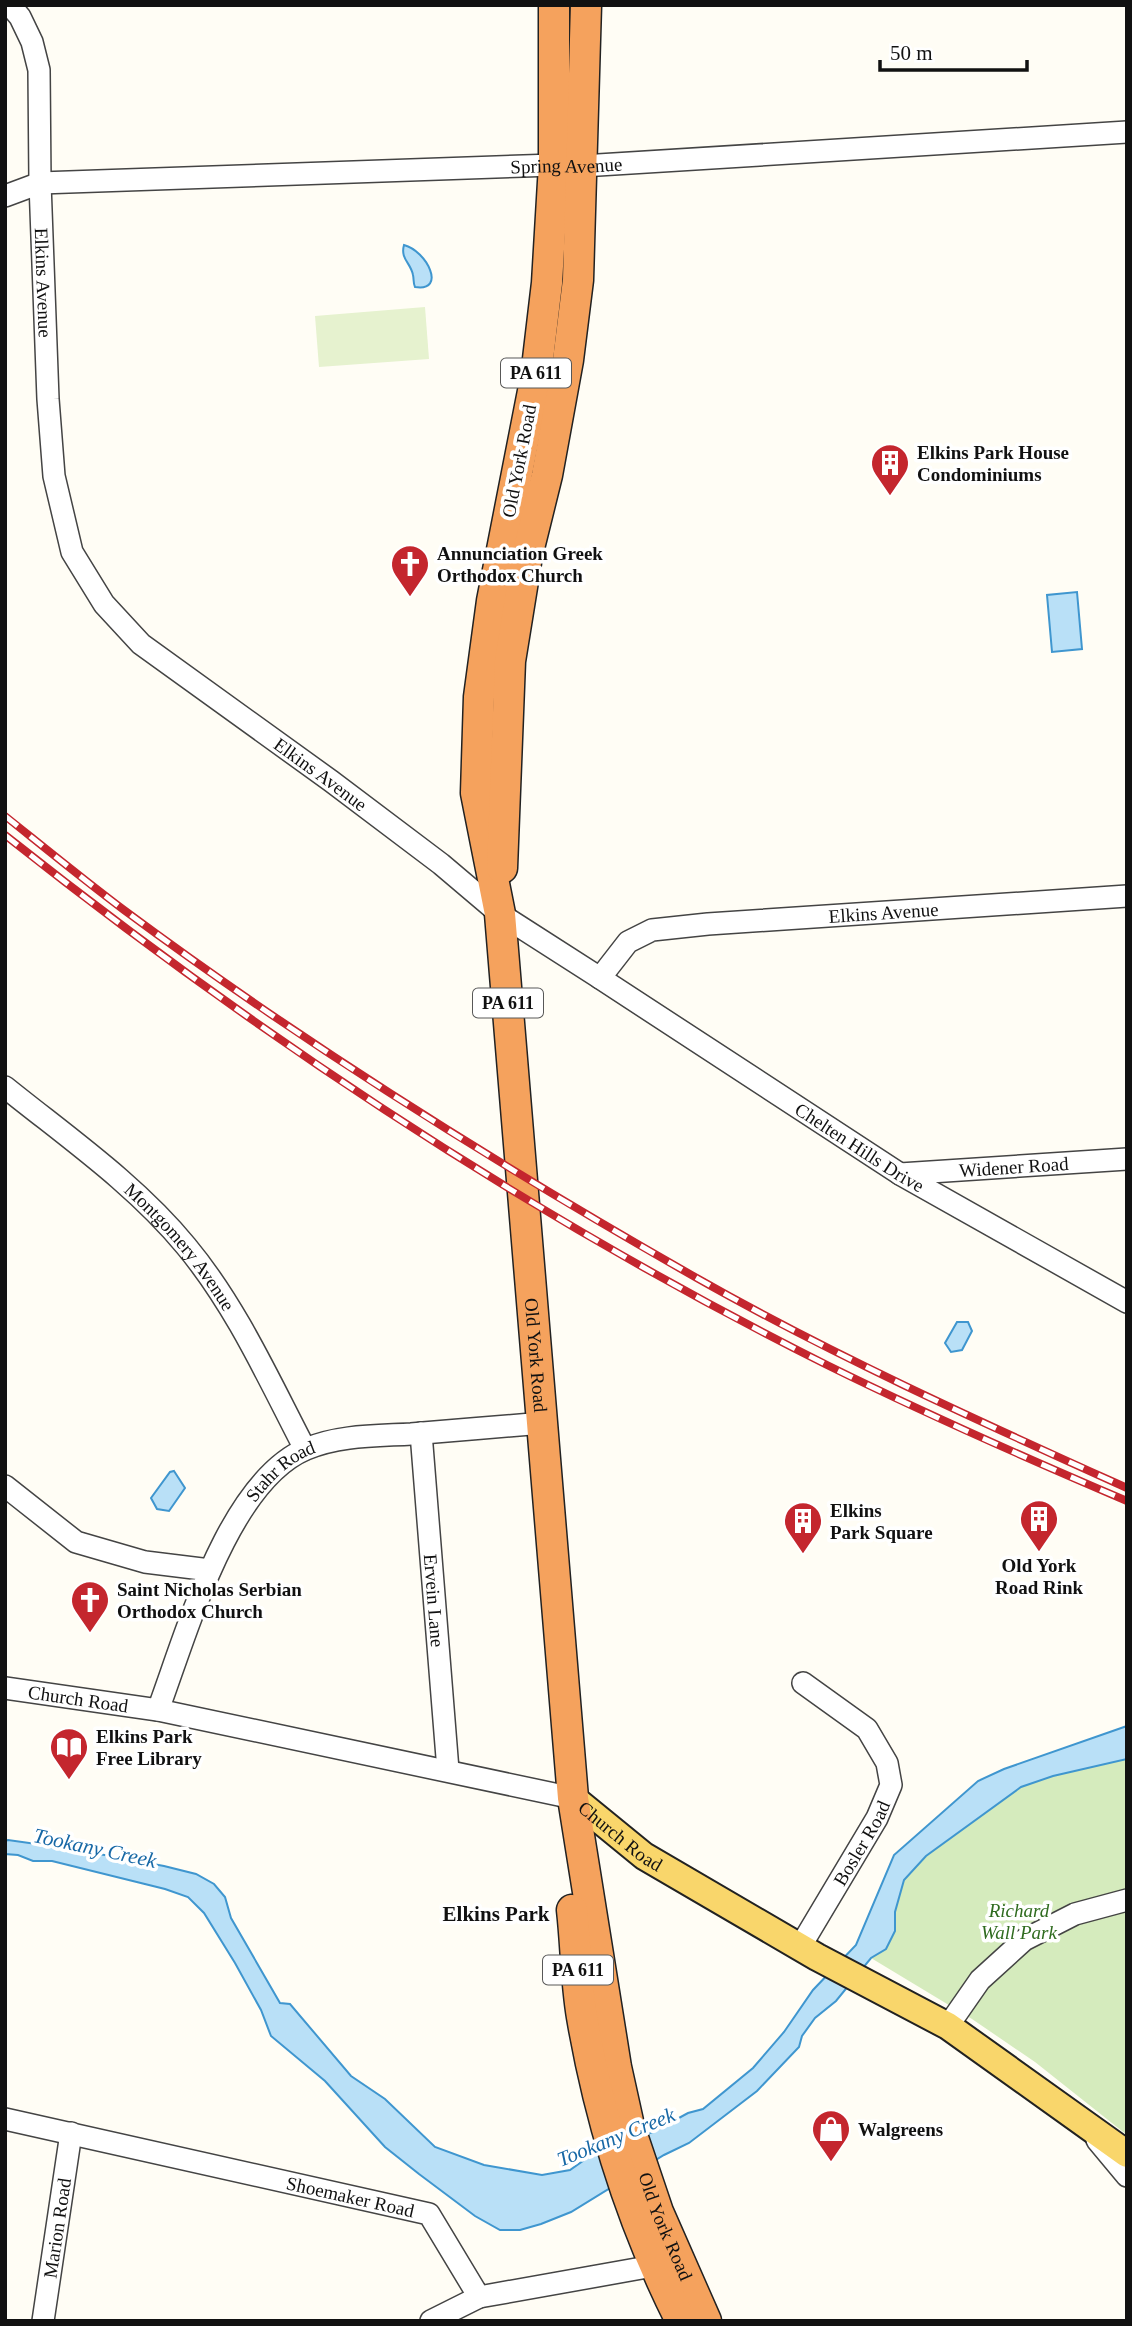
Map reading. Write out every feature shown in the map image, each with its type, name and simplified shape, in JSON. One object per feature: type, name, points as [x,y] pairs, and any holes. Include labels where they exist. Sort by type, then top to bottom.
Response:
[{"type":"highway","name":"Old York Road","points":[[554,5],[568,165]]},
{"type":"highway","name":"Old York Road","points":[[586,5],[568,165],[547,283],[536,376],[492,601],[479,697],[476,793],[500,914],[573,1798],[572,1908],[582,2014],[597,2092],[620,2133],[634,2176],[653,2266],[681,2321]]},
{"type":"highway","name":"Old York Road","points":[[634,2176],[672,2246],[706,2321]]},
{"type":"main road","name":"Church Road","points":[[573,1798],[645,1856],[808,1952],[948,2026],[1127,2154]]},
{"type":"street","name":"Elkins Avenue","points":[[10,5],[20,17],[33,42],[38,70],[48,398],[54,476],[72,552],[104,604],[141,644],[342,789],[441,864],[500,914],[600,978],[628,942],[652,930],[1127,896]]},
{"type":"street","name":"Spring Avenue","points":[[5,196],[40,183],[568,165],[1127,132]]},
{"type":"street","name":"Chelten Hills Drive","points":[[600,978],[900,1174],[1127,1303]]},
{"type":"street","name":"Montgomery Avenue","points":[[5,1087],[127,1185],[186,1246],[232,1312],[304,1450]]},
{"type":"street","name":"Widener Road","points":[[900,1174],[1127,1158]]},
{"type":"street","name":"Stahr Road","points":[[158,1710],[210,1570],[241,1508],[269,1472],[304,1450],[339,1439],[543,1423]]},
{"type":"street","name":"Ervein Lane","points":[[421,1433],[448,1770]]},
{"type":"street","points":[[5,1486],[76,1542],[145,1562],[210,1570]]},
{"type":"street","name":"Bosler Road","points":[[803,1683],[867,1729],[887,1763],[891,1785],[877,1818],[808,1952]]},
{"type":"street","name":"Church Road","points":[[5,1688],[158,1710],[573,1798]]},
{"type":"street","points":[[948,2026],[980,1980],[1024,1940],[1075,1914],[1127,1900]]},
{"type":"street","name":"Shoemaker Road","points":[[5,2119],[429,2214],[479,2297]]},
{"type":"street","points":[[1085,2125],[1127,2176]]},
{"type":"street","name":"Marion Road","points":[[43,2321],[71,2133]]},
{"type":"street","points":[[431,2321],[479,2297],[653,2266]]},
{"type":"green space","points":[[425,307],[429,359],[319,367],[315,316]]},
{"type":"green space","name":"Richard Wall Park","points":[[1127,1759],[1127,2135],[1035,2062],[972,2019],[871,1958],[886,1949],[895,1931],[895,1912],[904,1880],[926,1856],[1021,1787],[1053,1776]]},
{"type":"water","points":[[404,245],[420,255],[430,270],[432,277],[425,287],[415,287],[412,271],[403,254]]},
{"type":"water","points":[[1077,592],[1082,649],[1052,652],[1047,595]]},
{"type":"water","points":[[957,1322],[968,1322],[972,1331],[962,1350],[951,1352],[945,1343]]},
{"type":"water","points":[[174,1471],[185,1488],[169,1511],[157,1509],[151,1498],[170,1472]]},
{"type":"water","points":[[1127,1726],[1127,1759],[1053,1776],[1021,1787],[926,1856],[904,1880],[895,1912],[895,1931],[886,1949],[871,1958],[836,2001],[815,2018],[802,2036],[799,2047],[757,2091],[689,2143],[664,2155],[571,2212],[520,2230],[500,2230],[475,2216],[419,2174],[385,2147],[325,2081],[271,2036],[261,2010],[235,1963],[204,1913],[188,1897],[52,1861],[33,1861],[18,1855],[5,1854],[5,1841],[8,1840],[72,1849],[164,1866],[196,1874],[214,1884],[225,1897],[231,1918],[280,2003],[290,2004],[351,2076],[385,2099],[435,2147],[484,2165],[542,2175],[570,2170],[590,2156],[703,2109],[753,2068],[784,2032],[813,1990],[856,1945],[894,1855],[978,1781],[1004,1769]]},
{"type":"railway","points":[[5,816],[124,910],[262,1009],[404,1102],[548,1191],[695,1277],[801,1334],[963,1413],[1127,1488]]},
{"type":"railway","points":[[5,835],[200,983],[402,1121],[506,1187],[718,1309],[827,1365],[901,1401],[1127,1501]]},
{"type":"place","name":"Elkins Park House Condominiums","points":[[890,497]]},
{"type":"place","name":"Annunciation Greek Orthodox Church","points":[[410,598]]},
{"type":"place","name":"Old York Road Rink","points":[[1039,1553]]},
{"type":"place","name":"Elkins Park Square","points":[[803,1555]]},
{"type":"place","name":"Saint Nicholas Serbian Orthodox Church","points":[[90,1634]]},
{"type":"place","name":"Elkins Park Free Library","points":[[69,1781]]},
{"type":"place","name":"Walgreens","points":[[831,2163]]},
{"type":"district","name":"Elkins Park","points":[[496,1914]]},
{"type":"water label","name":"Tookany Creek","points":[[95,1848]]},
{"type":"water label","name":"Tookany Creek","points":[[616,2137]]}]
